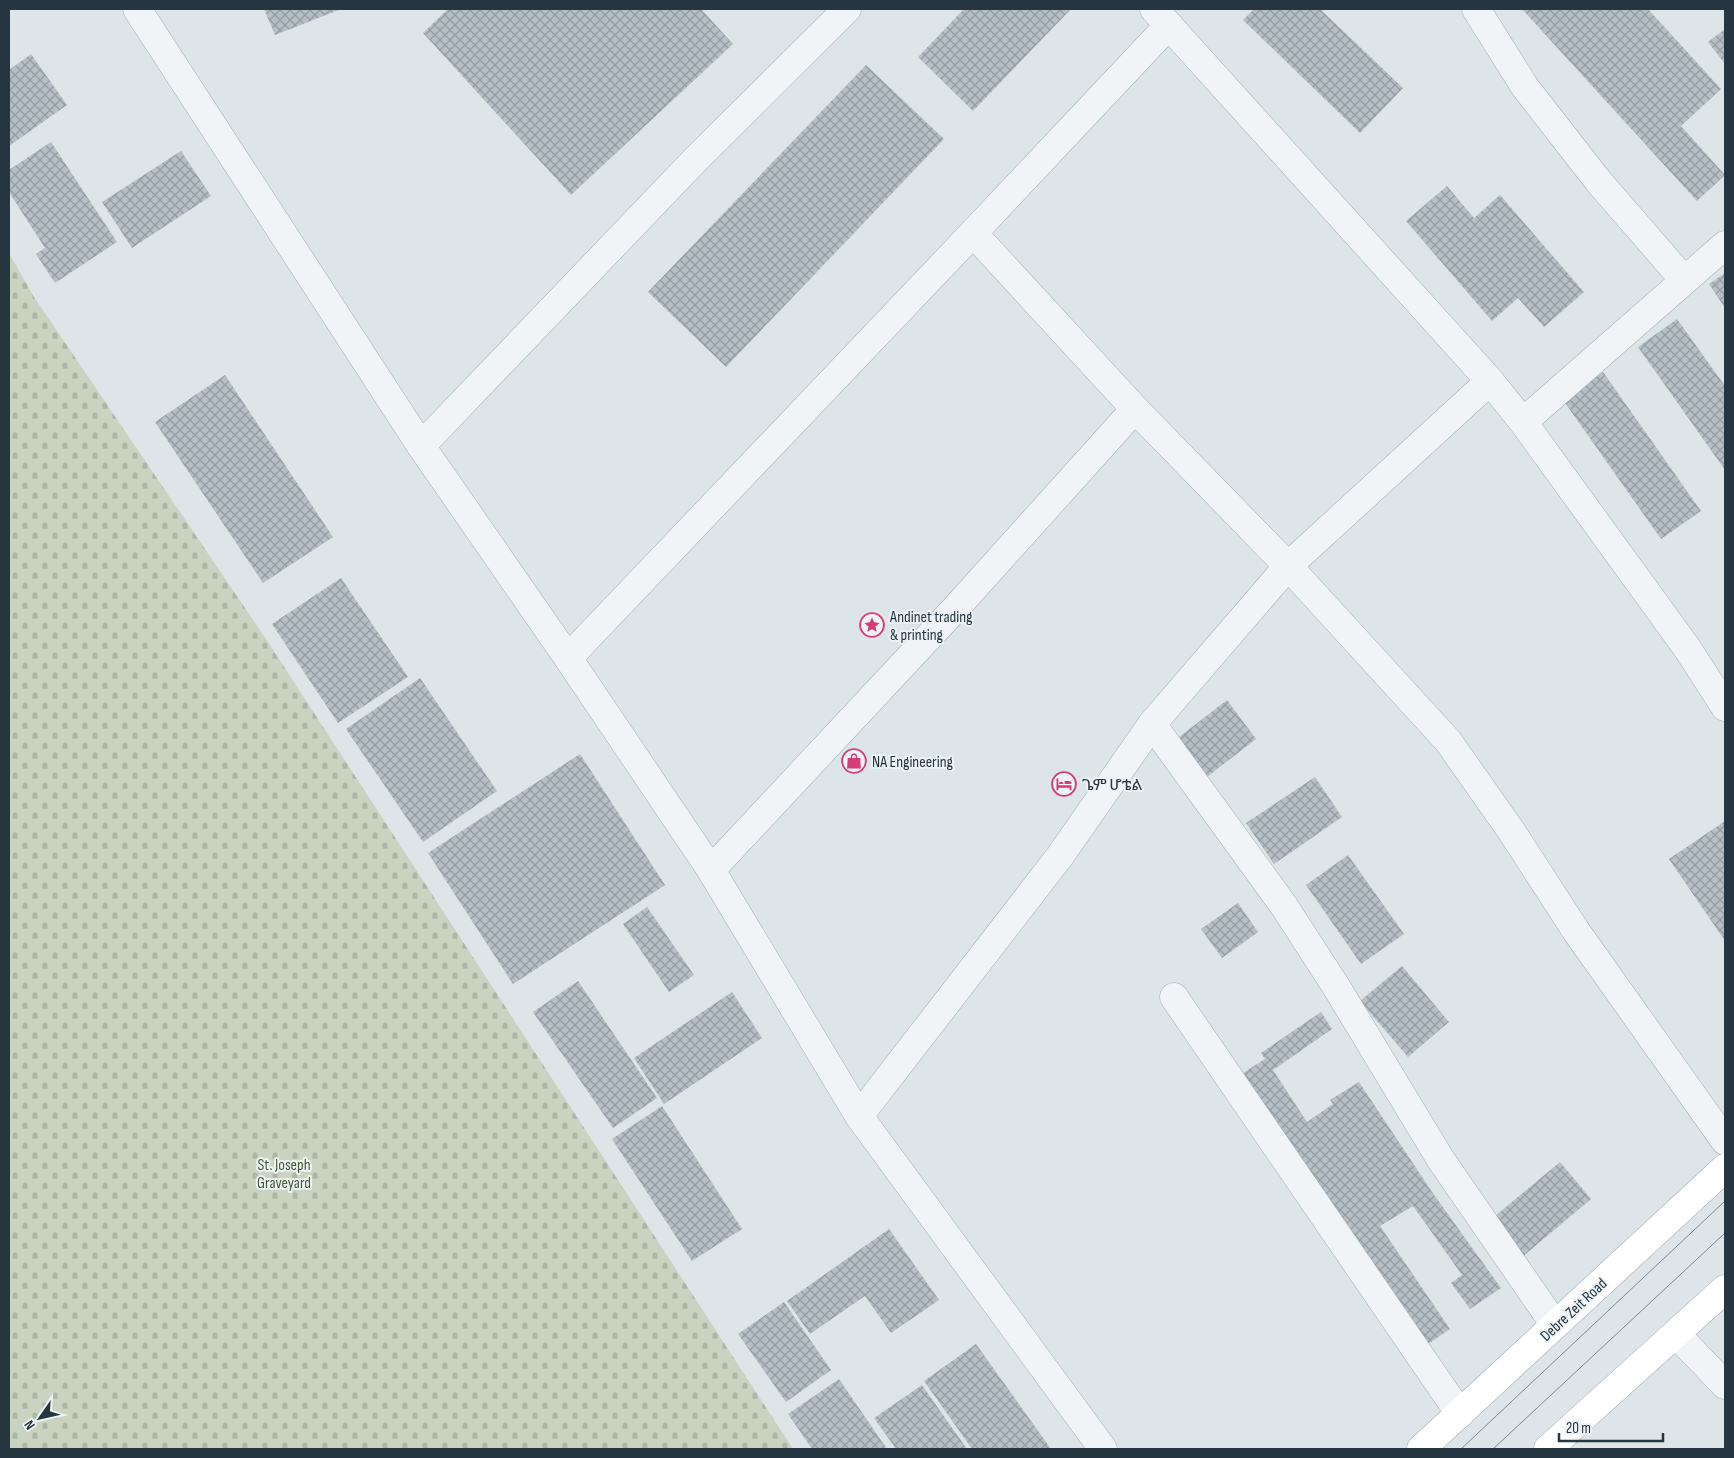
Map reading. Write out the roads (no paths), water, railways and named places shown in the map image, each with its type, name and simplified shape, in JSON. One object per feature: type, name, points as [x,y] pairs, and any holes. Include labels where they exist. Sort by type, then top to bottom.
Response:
[{"type":"main road","name":"Debre Zeit Road","points":[[1421,1449],[1725,1168]]},
{"type":"main road","points":[[1548,1449],[1725,1289]]},
{"type":"street","points":[[138,9],[421,446],[568,658],[711,870],[859,1116],[1103,1449]]},
{"type":"street","points":[[421,446],[697,158],[847,9]]},
{"type":"street","points":[[1476,9],[1525,87],[1599,182],[1684,280]]},
{"type":"street","points":[[568,658],[973,234],[1161,17],[1490,381],[1523,422],[1687,648],[1725,707]]},
{"type":"street","points":[[973,234],[1135,409],[1288,566],[1448,740],[1512,832],[1576,931],[1725,1141]]},
{"type":"street","points":[[1523,422],[1725,245]]},
{"type":"street","points":[[859,1116],[1060,856],[1152,724],[1288,566],[1490,381]]},
{"type":"street","points":[[711,870],[954,610],[1135,409]]},
{"type":"street","points":[[1152,724],[1284,906],[1337,988],[1441,1160],[1555,1325]]},
{"type":"street","points":[[1174,997],[1460,1414]]},
{"type":"street","points":[[1676,1334],[1725,1384]]},
{"type":"tram line","points":[[1461,1449],[1725,1201]]},
{"type":"tram line","points":[[1493,1449],[1725,1233]]},
{"type":"place","name":"Andinet trading & printing","points":[[872,625]]},
{"type":"place","name":"NA Engineering","points":[[854,761]]},
{"type":"place","name":"ጌም ሆቴል","points":[[1064,784]]},
{"type":"park label","name":"St. Joseph Graveyard","points":[[284,1173]]}]
